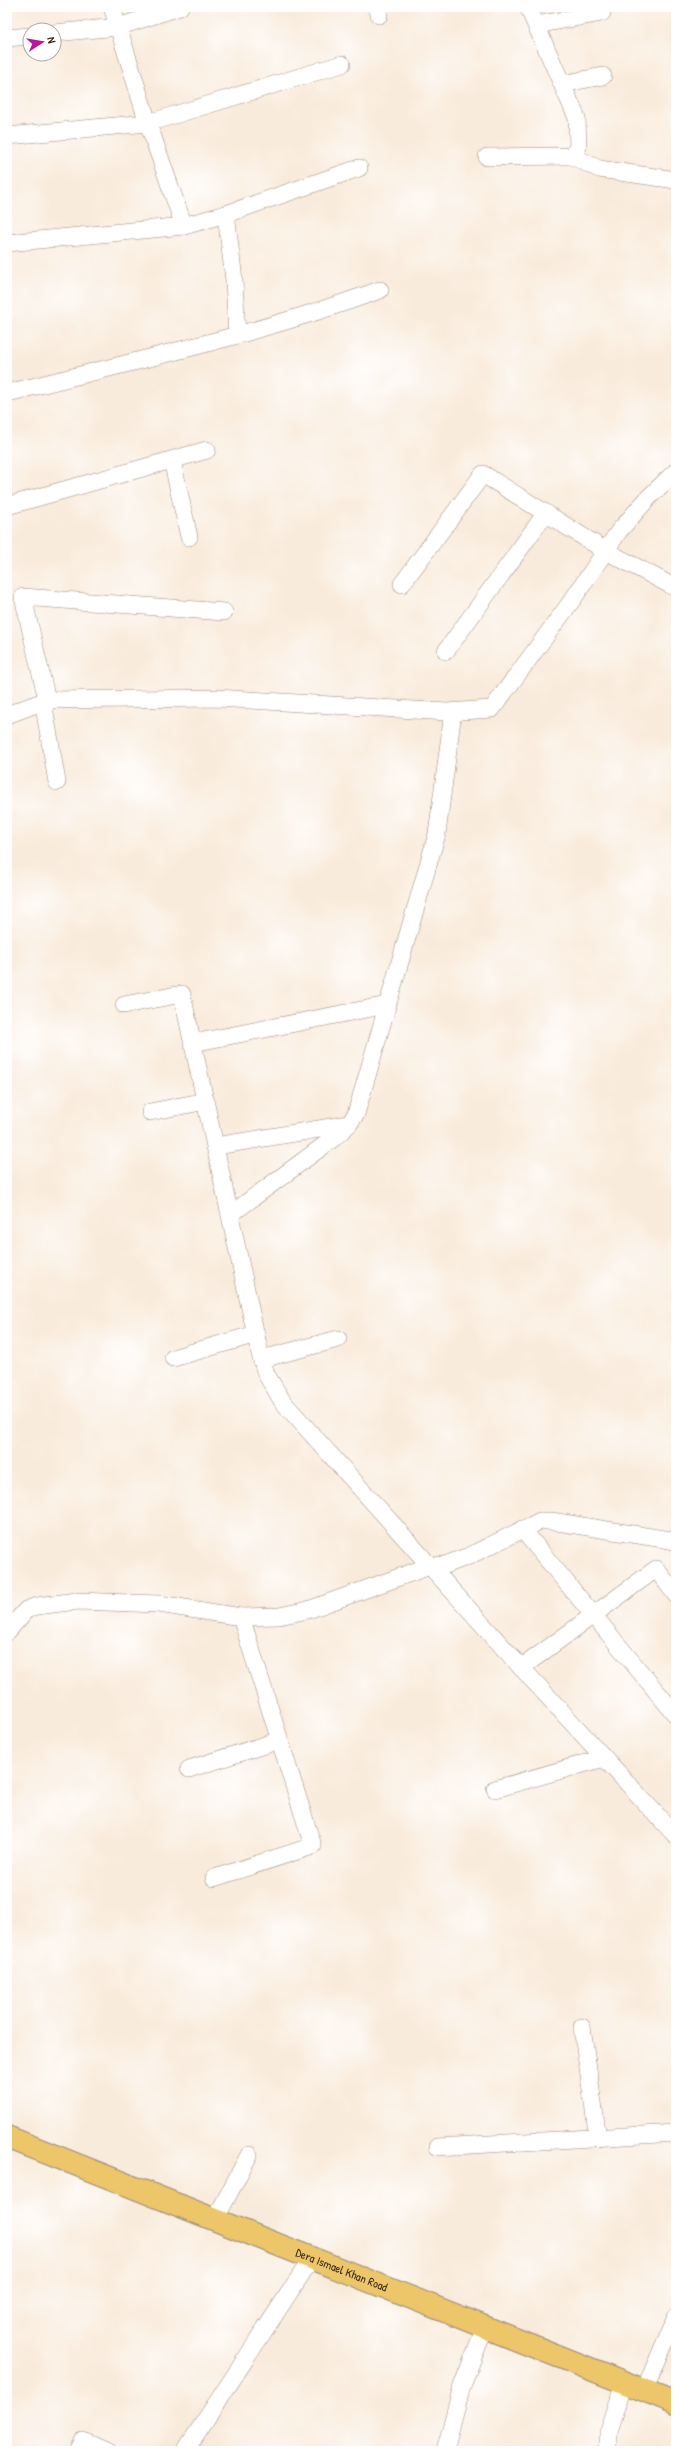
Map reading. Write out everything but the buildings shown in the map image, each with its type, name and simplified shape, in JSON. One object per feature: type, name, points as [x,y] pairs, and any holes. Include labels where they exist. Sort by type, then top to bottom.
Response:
[{"type":"highway","name":"Dera Ismael Khan Road","points":[[7,2137],[676,2403]]},
{"type":"street","points":[[112,7],[148,123],[184,226]]},
{"type":"street","points":[[62,32],[118,27],[180,7]]},
{"type":"street","points":[[528,7],[577,118],[578,147],[572,156]]},
{"type":"street","points":[[536,25],[602,13],[600,7]]},
{"type":"street","points":[[7,38],[22,37]]},
{"type":"street","points":[[7,136],[148,123],[342,64]]},
{"type":"street","points":[[562,84],[604,76]]},
{"type":"street","points":[[487,157],[572,156],[599,169],[676,180]]},
{"type":"street","points":[[7,243],[184,226],[226,214],[359,168]]},
{"type":"street","points":[[226,214],[234,280],[237,335]]},
{"type":"street","points":[[7,393],[237,335],[329,309],[380,290]]},
{"type":"street","points":[[7,506],[207,450]]},
{"type":"street","points":[[172,460],[190,537]]},
{"type":"street","points":[[402,584],[483,474],[606,551],[676,588]]},
{"type":"street","points":[[7,715],[45,701],[217,698],[453,712],[492,709],[619,531],[673,479]]},
{"type":"street","points":[[446,651],[546,513]]},
{"type":"street","points":[[57,782],[45,701],[23,597],[224,612]]},
{"type":"street","points":[[231,1214],[349,1124],[356,1114],[437,834],[453,712]]},
{"type":"street","points":[[124,1005],[182,994],[262,1359],[266,1374],[283,1402],[521,1668],[676,1836]]},
{"type":"street","points":[[193,1043],[387,1005]]},
{"type":"street","points":[[150,1112],[206,1101]]},
{"type":"street","points":[[216,1146],[349,1124]]},
{"type":"street","points":[[173,1358],[256,1334]]},
{"type":"street","points":[[262,1359],[338,1340]]},
{"type":"street","points":[[7,1632],[26,1610],[36,1606],[76,1601],[159,1604],[241,1617],[279,1616],[308,1610],[430,1566],[445,1565],[469,1556],[534,1522],[551,1521],[676,1541]]},
{"type":"street","points":[[522,1529],[676,1715]]},
{"type":"street","points":[[521,1668],[656,1569],[676,1595]]},
{"type":"street","points":[[214,1878],[313,1846],[241,1617]]},
{"type":"street","points":[[189,1770],[280,1740]]},
{"type":"street","points":[[495,1789],[604,1758]]},
{"type":"street","points":[[582,2027],[598,2138]]},
{"type":"street","points":[[438,2147],[676,2133]]},
{"type":"street","points":[[215,2220],[249,2155]]},
{"type":"street","points":[[185,2451],[312,2258]]},
{"type":"street","points":[[644,2391],[676,2318]]},
{"type":"street","points":[[445,2451],[462,2386],[485,2327]]},
{"type":"street","points":[[608,2451],[608,2431],[624,2382]]},
{"type":"street","points":[[78,2451],[83,2441],[106,2451]]}]
